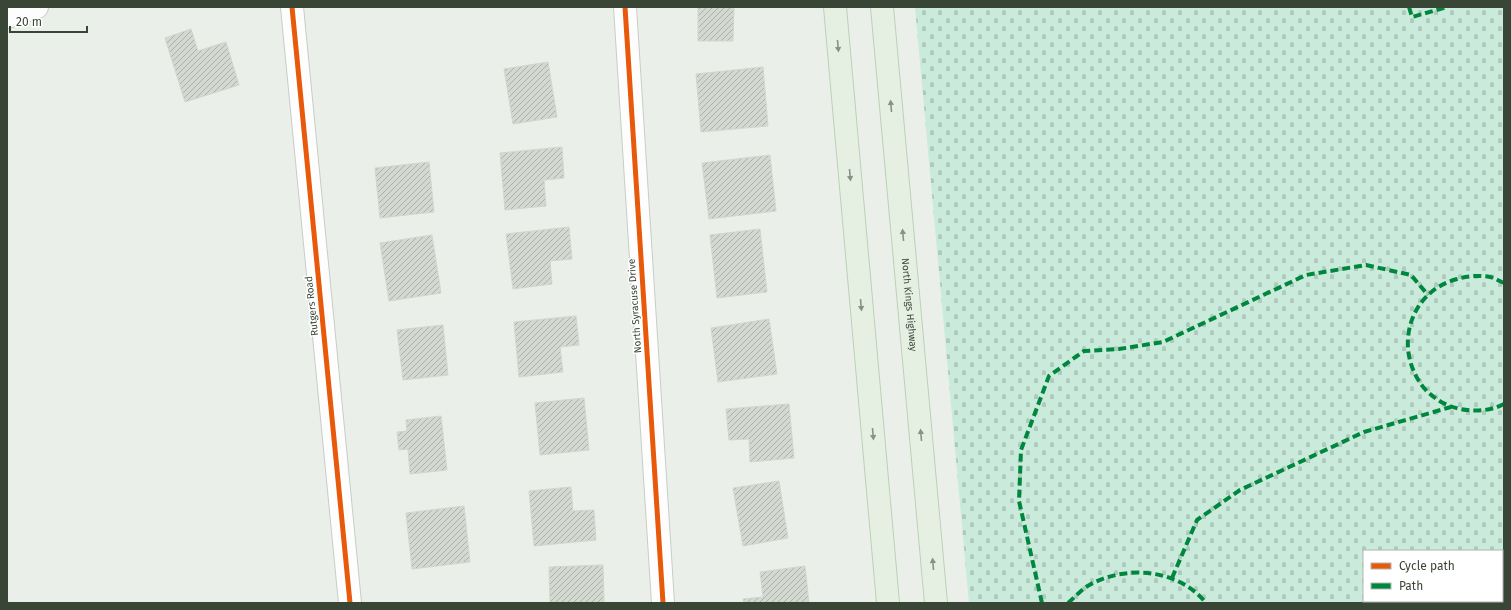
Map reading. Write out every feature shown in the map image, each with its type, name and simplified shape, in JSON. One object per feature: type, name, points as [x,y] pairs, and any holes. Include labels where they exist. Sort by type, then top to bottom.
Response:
[{"type":"main road","points":[[835,7],[888,603]]},
{"type":"main road","name":"North Kings Highway","points":[[882,7],[936,603]]},
{"type":"street","points":[[7,17],[37,7]]},
{"type":"street","name":"Rutgers Road","points":[[292,7],[350,603]]},
{"type":"street","name":"North Syracuse Drive","points":[[625,7],[663,603]]},
{"type":"green space","points":[[915,7],[1504,7],[1504,603],[969,603]]},
{"type":"building","points":[[698,7],[734,7],[733,41],[698,41]]},
{"type":"building","points":[[191,29],[198,51],[226,42],[239,85],[185,102],[165,38]]},
{"type":"building","points":[[548,62],[557,117],[513,124],[504,69]]},
{"type":"building","points":[[763,67],[768,126],[701,132],[696,74]]},
{"type":"building","points":[[562,147],[564,178],[544,180],[546,206],[505,210],[500,153]]},
{"type":"building","points":[[770,155],[776,211],[709,219],[702,163]]},
{"type":"building","points":[[429,162],[434,212],[380,218],[375,168]]},
{"type":"building","points":[[569,227],[572,259],[550,261],[552,284],[513,289],[506,234]]},
{"type":"building","points":[[760,229],[767,292],[717,298],[710,235]]},
{"type":"building","points":[[432,235],[441,293],[389,301],[380,243]]},
{"type":"building","points":[[576,316],[579,345],[560,347],[563,372],[519,377],[514,322]]},
{"type":"building","points":[[769,319],[777,374],[718,382],[711,328]]},
{"type":"building","points":[[443,325],[448,375],[403,380],[397,330]]},
{"type":"building","points":[[584,398],[589,450],[540,455],[535,403]]},
{"type":"building","points":[[789,404],[794,458],[750,462],[749,439],[729,440],[726,409]]},
{"type":"building","points":[[441,416],[447,470],[410,474],[408,449],[399,450],[397,432],[407,431],[406,420]]},
{"type":"building","points":[[779,481],[788,538],[743,546],[733,488]]},
{"type":"building","points":[[571,487],[573,511],[594,510],[596,540],[534,546],[529,491]]},
{"type":"building","points":[[464,506],[470,562],[412,569],[406,513]]},
{"type":"building","points":[[603,565],[604,603],[550,603],[549,567]]},
{"type":"building","points":[[805,566],[809,603],[744,603],[743,599],[763,597],[760,572]]},
{"type":"marked path","points":[[1409,7],[1412,17],[1447,7]]},
{"type":"marked path","points":[[1042,603],[1019,501],[1021,450],[1049,376],[1084,351],[1119,349],[1163,342],[1306,275],[1366,265],[1411,275],[1428,295]]},
{"type":"marked path","points":[[1504,283],[1490,277],[1473,276],[1457,279],[1440,286],[1427,296],[1417,309],[1410,324],[1408,340],[1409,357],[1415,373],[1424,388],[1436,399],[1455,408],[1471,410],[1488,409],[1504,404]]},
{"type":"marked path","points":[[1172,578],[1197,520],[1240,490],[1364,432],[1451,407]]},
{"type":"marked path","points":[[1068,603],[1086,587],[1101,580],[1116,575],[1133,573],[1149,573],[1165,576],[1181,582],[1194,591],[1206,603]]},
{"type":"cycle path","points":[[292,7],[350,603]]},
{"type":"cycle path","points":[[625,7],[663,603]]}]
